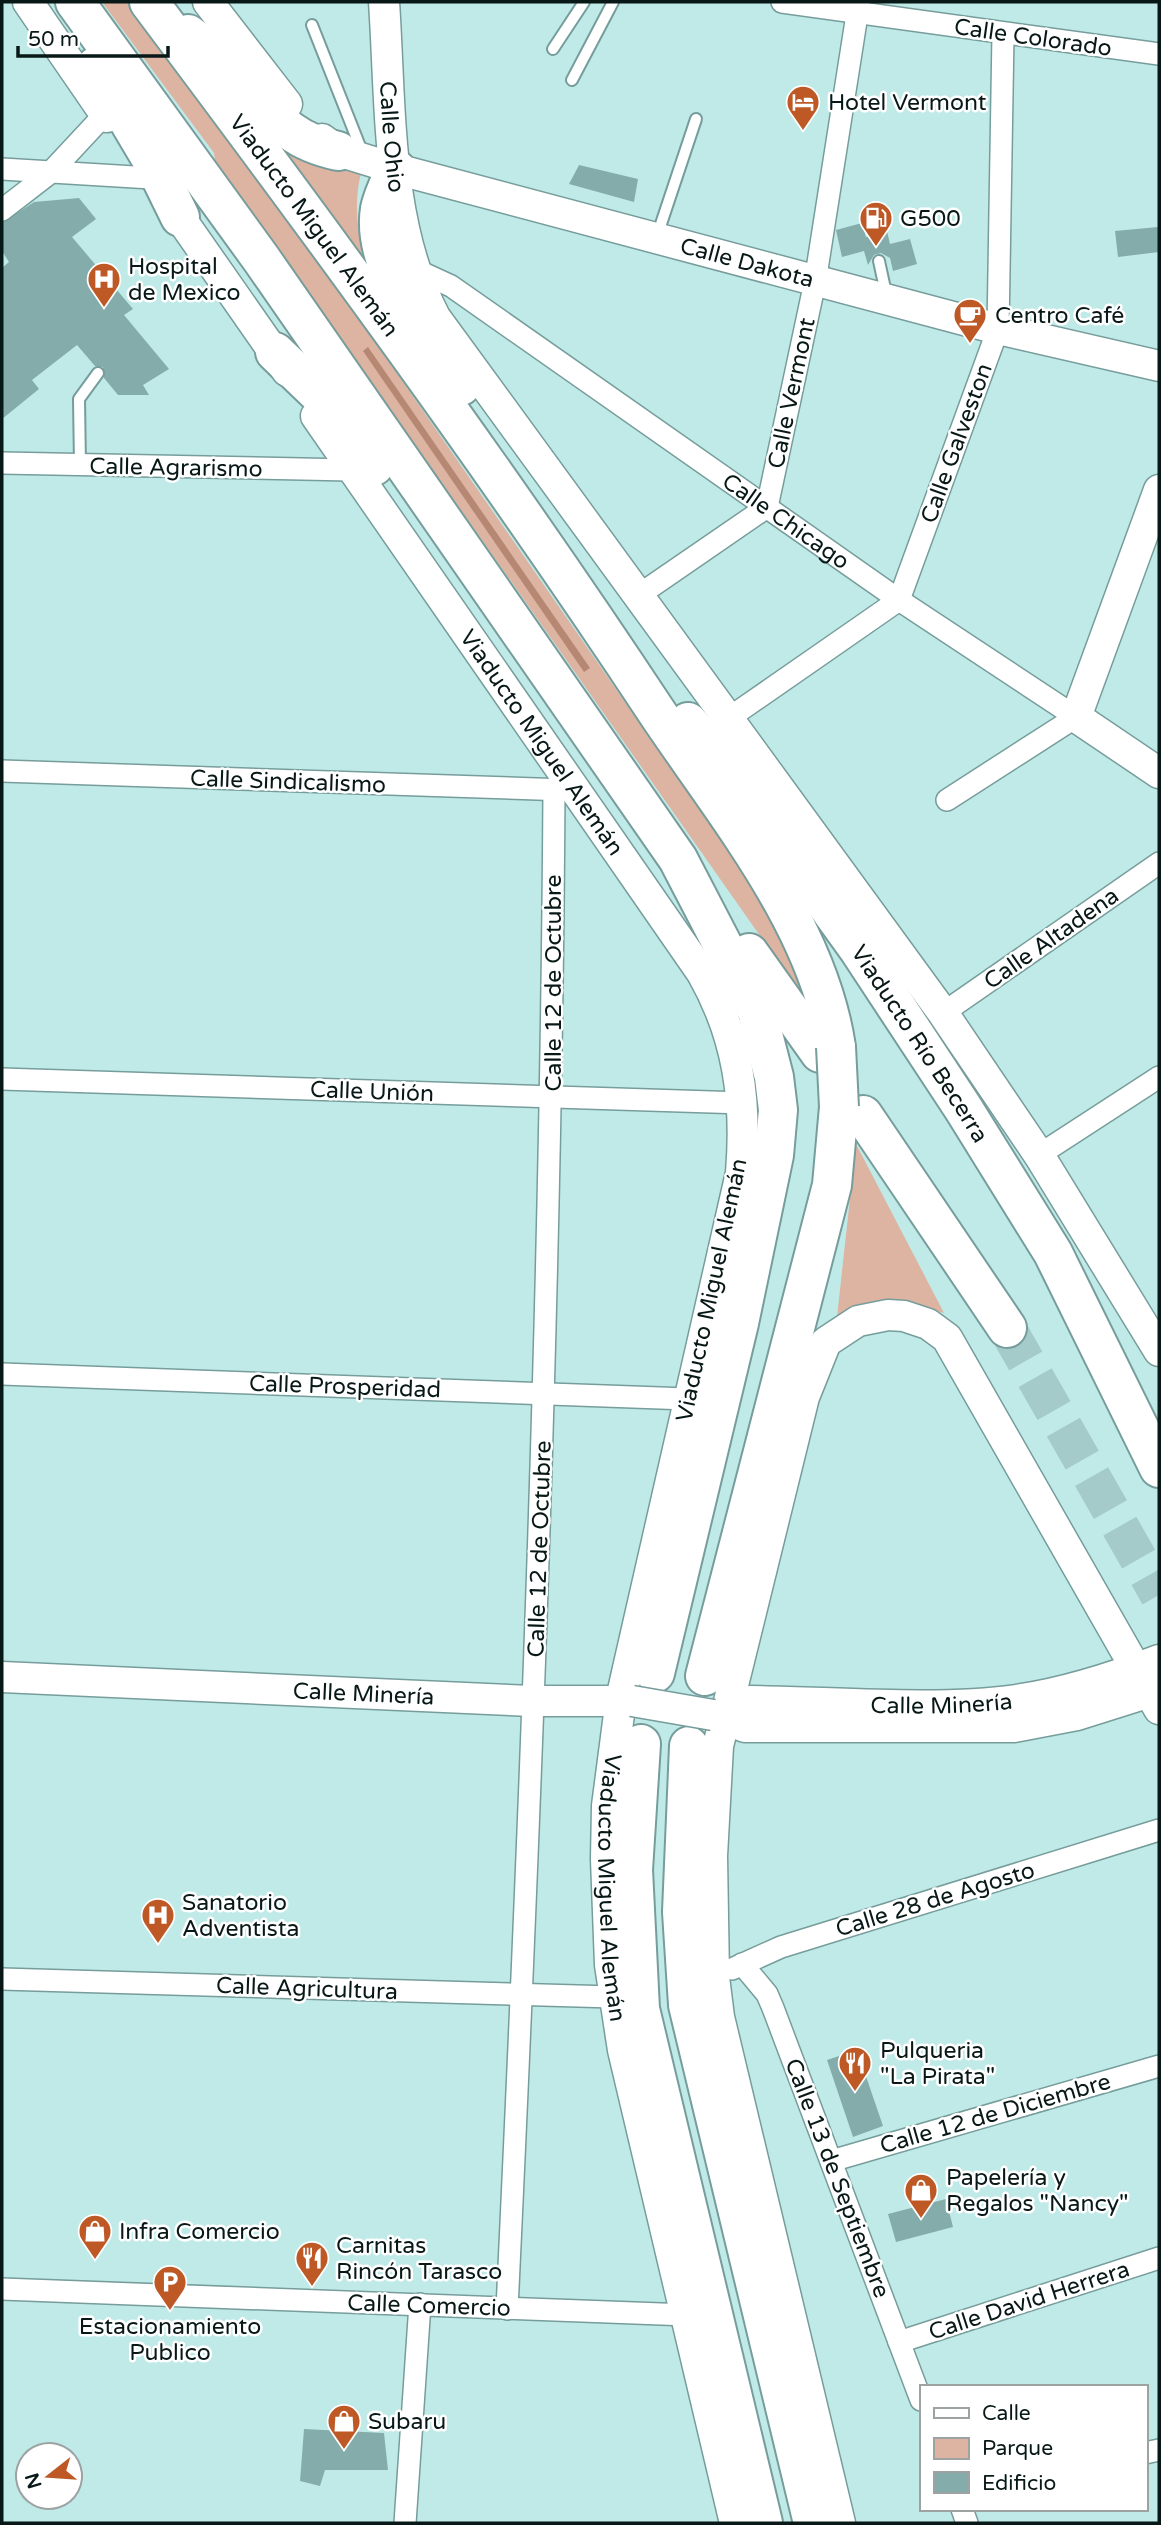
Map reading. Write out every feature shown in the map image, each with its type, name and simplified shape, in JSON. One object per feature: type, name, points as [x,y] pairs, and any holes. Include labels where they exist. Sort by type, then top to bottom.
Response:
[{"type":"highway","points":[[64,2],[82,42],[148,153],[180,216]]},
{"type":"highway","name":"Viaducto Miguel Alemán","points":[[75,2],[270,271],[678,859],[757,1011],[774,1077],[778,1110],[766,1202],[636,1691]]},
{"type":"highway","points":[[152,6],[228,64],[272,116],[290,132],[311,143],[366,160],[380,211],[381,238],[391,272],[416,320],[515,465],[535,506],[547,551]]},
{"type":"highway","name":"Viaducto Miguel Alemán","points":[[152,6],[310,219],[623,660],[771,882],[802,934],[825,992],[828,1050],[851,1111],[705,1676]]},
{"type":"highway","points":[[275,352],[337,416],[530,687],[558,717],[607,759]]},
{"type":"highway","name":"Viaducto Río Becerra","points":[[623,660],[667,698],[728,768],[909,1025],[1052,1253],[1159,1468]]},
{"type":"highway","points":[[678,859],[828,1050]]},
{"type":"highway","points":[[851,1111],[1007,1328]]},
{"type":"highway","points":[[763,1447],[801,1406],[787,1354]]},
{"type":"highway","name":"Viaducto Miguel Alemán","points":[[641,1744],[633,1870],[640,2009],[762,2523]]},
{"type":"highway","points":[[689,1746],[682,1912],[688,2005],[813,2523]]},
{"type":"main road","name":"Viaducto Miguel Alemán","points":[[28,2],[275,352],[350,470],[564,790],[712,991],[737,1057],[743,1103],[741,1173],[688,1399],[636,1691],[607,1806],[607,1920],[613,1997],[623,2050],[736,2523]]},
{"type":"main road","points":[[208,2],[295,114],[366,160]]},
{"type":"main road","name":"Calle Ohio","points":[[384,2],[366,160],[414,269]]},
{"type":"main road","name":"Calle Dakota","points":[[366,160],[815,282],[998,329],[1159,366]]},
{"type":"main road","name":"Viaducto Miguel Alemán","points":[[414,269],[435,317],[943,1013],[1039,1155],[1157,1341]]},
{"type":"main road","points":[[1076,717],[1159,490]]},
{"type":"main road","name":"Calle Chicago","points":[[1076,717],[1159,773]]},
{"type":"main road","points":[[840,2523],[727,2051],[714,1978],[712,1856],[718,1716],[801,1406],[826,1342],[845,1327],[888,1315],[916,1319],[938,1330],[954,1348],[1153,1683]]},
{"type":"main road","name":"Calle Minería","points":[[2,1677],[532,1702],[636,1691],[718,1716],[750,1701],[943,1704],[1014,1700],[1084,1687],[1153,1683]]},
{"type":"street","name":"Calle Colorado","points":[[782,2],[858,6],[1003,34],[1159,54]]},
{"type":"street","name":"Calle Vermont","points":[[767,507],[815,282],[831,226],[858,6]]},
{"type":"street","name":"Calle Galveston","points":[[899,600],[998,329],[1003,34]]},
{"type":"street","points":[[2,210],[50,173],[105,114]]},
{"type":"street","points":[[2,169],[151,178]]},
{"type":"street","name":"Calle Chicago","points":[[414,269],[451,286],[899,600],[1076,717]]},
{"type":"street","name":"Calle Agrarismo","points":[[2,463],[350,470]]},
{"type":"street","points":[[639,595],[767,507]]},
{"type":"street","points":[[729,718],[899,600]]},
{"type":"street","points":[[947,800],[1076,717]]},
{"type":"street","name":"Calle Sindicalismo","points":[[2,771],[564,790]]},
{"type":"street","name":"Calle 12 de Octubre","points":[[508,2309],[545,1394],[552,1097],[564,790]]},
{"type":"street","name":"Calle Altadena","points":[[943,1013],[1159,863]]},
{"type":"street","points":[[1039,1155],[1159,1077]]},
{"type":"street","name":"Calle Unión","points":[[2,1079],[743,1103]]},
{"type":"street","name":"Calle Prosperidad","points":[[2,1374],[688,1399]]},
{"type":"street","name":"Calle 28 de Agosto","points":[[714,1978],[781,1947],[1159,1830]]},
{"type":"street","name":"Calle 13 de Septiembre","points":[[742,1964],[767,1994],[920,2397]]},
{"type":"street","name":"Calle Agricultura","points":[[2,1979],[613,1997]]},
{"type":"street","name":"Calle 12 de Diciembre","points":[[831,2161],[1159,2066]]},
{"type":"street","name":"Calle David Herrera","points":[[899,2342],[1159,2258]]},
{"type":"street","name":"Calle Comercio","points":[[2,2289],[688,2315]]},
{"type":"street","points":[[405,2523],[420,2304]]},
{"type":"lane","points":[[553,49],[584,2]]},
{"type":"lane","points":[[572,79],[613,2]]},
{"type":"lane","points":[[312,25],[366,160]]},
{"type":"lane","points":[[656,239],[695,120]]},
{"type":"lane","points":[[879,261],[887,300]]},
{"type":"lane","points":[[80,466],[79,399],[99,373]]},
{"type":"green space","points":[[102,2],[127,2],[231,142],[247,157],[770,912],[815,1014],[215,160],[214,153]]},
{"type":"green space","points":[[284,150],[361,173],[357,220],[365,266]]},
{"type":"green space","points":[[856,1144],[944,1313],[916,1305],[877,1302],[851,1309],[837,1317]]},
{"type":"shaded area","points":[[368,347],[590,668],[584,672],[363,351]]},
{"type":"building","points":[[579,165],[638,179],[634,202],[569,184]]},
{"type":"building","points":[[79,198],[96,219],[72,237],[133,309],[124,315],[169,369],[143,385],[149,395],[118,395],[104,378],[103,367],[95,366],[77,345],[32,380],[39,389],[2,419],[2,268],[9,262],[2,251],[2,223],[34,202]]},
{"type":"building","name":"G500","points":[[862,223],[866,237],[887,231],[890,244],[910,239],[917,264],[893,271],[890,258],[881,253],[874,255],[868,265],[864,251],[842,257],[836,230]]},
{"type":"building","points":[[1158,227],[1159,252],[1118,257],[1115,231]]},
{"type":"building","name":"Pulqueria \"La Pirata\"","points":[[857,2050],[883,2126],[853,2137],[827,2060]]},
{"type":"building","name":"Papelería y Regalos \"Nancy\"","points":[[946,2199],[953,2227],[896,2242],[888,2214]]},
{"type":"building","name":"Subaru","points":[[304,2429],[384,2433],[388,2470],[325,2470],[320,2486],[300,2481]]},
{"type":"tunnel","points":[[1007,1328],[1159,1595]]},
{"type":"place","name":"Hotel Vermont","points":[[803,132]]},
{"type":"place","name":"G500","points":[[876,248]]},
{"type":"place","name":"Hospital de Mexico","points":[[104,309]]},
{"type":"place","name":"Centro Café","points":[[970,345]]},
{"type":"place","name":"Sanatorio Adventista","points":[[158,1945]]},
{"type":"place","name":"Pulqueria \"La Pirata\"","points":[[855,2093]]},
{"type":"place","name":"Papelería y Regalos \"Nancy\"","points":[[921,2220]]},
{"type":"place","name":"Infra Comercio","points":[[95,2261]]},
{"type":"place","name":"Carnitas Rincón Tarasco","points":[[312,2288]]},
{"type":"place","name":"Estacionamiento Publico","points":[[170,2312]]},
{"type":"place","name":"Subaru","points":[[344,2451]]}]
